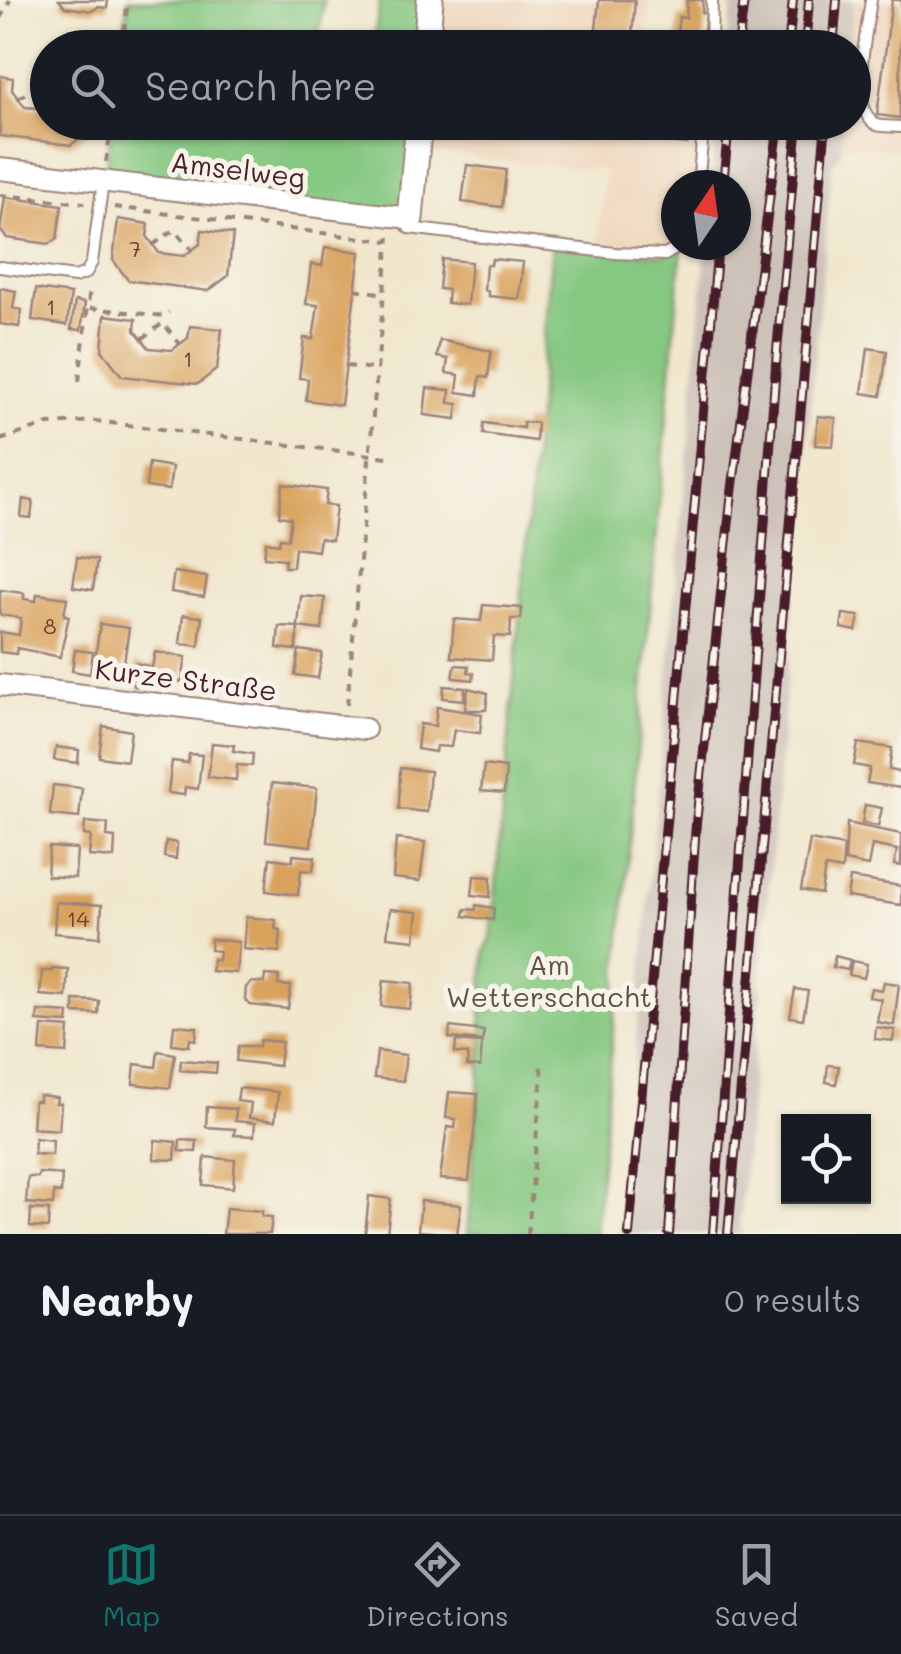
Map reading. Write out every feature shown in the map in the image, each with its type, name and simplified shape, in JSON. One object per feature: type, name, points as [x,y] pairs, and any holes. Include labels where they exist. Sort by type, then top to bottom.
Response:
[{"type":"street","points":[[428,30],[430,0]]},
{"type":"street","points":[[403,221],[416,140]]},
{"type":"street","name":"Amselweg","points":[[0,169],[403,221]]},
{"type":"street","name":"Kurze Straße","points":[[0,685],[355,728]]},
{"type":"lane","points":[[712,0],[712,30]]},
{"type":"lane","points":[[867,30],[871,0]]},
{"type":"lane","points":[[871,120],[876,125],[901,127]]},
{"type":"lane","points":[[699,170],[702,140]]},
{"type":"lane","points":[[0,268],[75,276],[86,273],[92,262],[104,181]]},
{"type":"lane","points":[[403,221],[615,253],[661,255]]},
{"type":"path","points":[[0,19],[10,0]]},
{"type":"path","points":[[124,30],[128,0]]},
{"type":"path","points":[[18,98],[30,91]]},
{"type":"path","points":[[104,181],[110,140]]},
{"type":"path","points":[[0,195],[100,204],[389,242]]},
{"type":"path","points":[[153,245],[174,230],[176,215]]},
{"type":"path","points":[[355,728],[370,455],[384,294],[389,242],[403,221]]},
{"type":"path","points":[[174,230],[192,250]]},
{"type":"path","points":[[79,381],[90,308],[86,273]]},
{"type":"path","points":[[356,289],[384,294]]},
{"type":"path","points":[[90,308],[166,314],[163,324],[142,339]]},
{"type":"path","points":[[163,324],[180,344]]},
{"type":"path","points":[[346,366],[377,370]]},
{"type":"path","points":[[0,440],[49,424],[95,421],[388,458]]},
{"type":"path","points":[[528,1234],[540,1066]]},
{"type":"shaded area","points":[[430,0],[650,0],[647,30],[428,30]]},
{"type":"shaded area","points":[[733,0],[853,0],[850,30],[729,30]]},
{"type":"shaded area","points":[[853,0],[901,0],[901,151],[841,144],[841,140],[871,140],[871,30],[850,30]]},
{"type":"shaded area","points":[[417,140],[656,140],[702,146],[700,170],[661,170],[661,255],[597,251],[605,170],[416,152]]},
{"type":"shaded area","points":[[716,140],[841,140],[840,154],[832,164],[760,986],[763,994],[758,1009],[739,1227],[742,1234],[619,1234],[705,260],[751,260],[751,170],[713,170]]},
{"type":"green space","points":[[128,0],[324,0],[320,30],[124,30]]},
{"type":"green space","points":[[380,0],[430,0],[427,30],[376,30]]},
{"type":"green space","points":[[110,140],[417,140],[410,218],[104,181]]},
{"type":"green space","name":"Am Wetterschacht","points":[[552,246],[661,255],[661,260],[681,260],[595,1234],[467,1234],[484,1026],[481,1025],[485,951],[491,939],[494,908]]},
{"type":"building","points":[[59,0],[108,0],[107,8],[92,11],[65,7]]},
{"type":"building","points":[[599,0],[635,0],[632,30],[596,30]]},
{"type":"building","points":[[687,0],[703,0],[704,30],[677,30],[679,17],[686,18]]},
{"type":"building","points":[[892,0],[901,0],[900,118],[877,115]]},
{"type":"building","points":[[0,76],[13,78],[12,90],[25,107],[30,107],[30,140],[0,136]]},
{"type":"building","points":[[32,140],[78,140],[71,145]]},
{"type":"building","points":[[657,140],[687,140],[687,144]]},
{"type":"building","points":[[467,165],[506,170],[502,207],[462,202]]},
{"type":"building","points":[[5,197],[62,205],[57,239],[49,244],[7,238],[0,230]]},
{"type":"building","points":[[118,219],[149,224],[147,236],[159,253],[184,256],[200,244],[202,230],[233,234],[228,276],[208,291],[128,280],[113,260]]},
{"type":"building","points":[[325,247],[360,252],[341,405],[306,400],[308,379],[299,378],[304,338],[313,339],[318,305],[306,304],[311,264],[322,266]]},
{"type":"building","points":[[442,259],[471,262],[467,305],[447,303],[448,290],[439,289]]},
{"type":"building","points":[[492,259],[523,262],[519,299],[488,296],[484,290],[486,265],[491,265]]},
{"type":"building","points":[[0,288],[16,291],[13,308],[22,310],[19,327],[0,324]]},
{"type":"building","points":[[36,289],[71,294],[67,325],[32,320]]},
{"type":"building","points":[[75,301],[85,303],[81,330],[71,329]]},
{"type":"building","points":[[105,315],[136,319],[135,330],[149,348],[172,350],[188,338],[190,326],[222,329],[217,369],[198,384],[122,376],[102,350]]},
{"type":"building","points":[[440,340],[491,351],[488,378],[480,376],[478,395],[457,392],[459,375],[446,373],[448,359],[437,357]]},
{"type":"building","points":[[868,348],[887,351],[881,396],[862,393]]},
{"type":"building","points":[[427,388],[450,390],[449,403],[458,404],[456,419],[424,415]]},
{"type":"building","points":[[818,416],[836,418],[833,446],[815,445]]},
{"type":"building","points":[[523,422],[537,423],[536,441],[483,434],[484,423],[523,428]]},
{"type":"building","points":[[149,463],[172,467],[169,490],[146,487]]},
{"type":"building","points":[[283,484],[327,490],[325,505],[336,506],[332,540],[320,538],[318,551],[295,548],[293,567],[284,567],[285,559],[264,557],[266,542],[279,544],[280,538],[288,539],[291,518],[279,516]]},
{"type":"building","points":[[23,499],[33,501],[31,518],[21,517]]},
{"type":"building","points":[[77,557],[97,560],[93,590],[73,587]]},
{"type":"building","points":[[174,572],[207,577],[204,597],[171,592]]},
{"type":"building","points":[[0,590],[24,593],[24,599],[36,601],[37,594],[67,598],[64,615],[69,616],[60,657],[17,648],[16,654],[0,652],[0,632],[19,635],[21,618],[0,615]]},
{"type":"building","points":[[301,596],[325,598],[322,630],[298,627]]},
{"type":"building","points":[[483,605],[522,608],[521,619],[511,619],[510,637],[494,636],[492,660],[451,657],[454,619],[481,621]]},
{"type":"building","points":[[843,614],[859,616],[856,631],[841,628]]},
{"type":"building","points":[[183,615],[202,617],[199,646],[180,644]]},
{"type":"building","points":[[100,624],[129,628],[123,670],[94,666]]},
{"type":"building","points":[[279,626],[298,627],[296,650],[277,648]]},
{"type":"building","points":[[75,650],[93,652],[90,674],[72,671]]},
{"type":"building","points":[[299,650],[322,653],[318,678],[295,675]]},
{"type":"building","points":[[155,652],[186,657],[182,682],[147,673],[145,687],[133,686],[136,663],[152,667]]},
{"type":"building","points":[[455,665],[469,666],[473,680],[453,678]]},
{"type":"building","points":[[444,686],[465,688],[464,700],[443,698]]},
{"type":"building","points":[[468,688],[488,693],[486,710],[465,710]]},
{"type":"building","points":[[437,707],[482,714],[480,733],[454,730],[451,747],[436,746],[435,752],[417,749],[420,724],[435,726]]},
{"type":"building","points":[[103,726],[131,731],[127,761],[99,757]]},
{"type":"building","points":[[212,743],[234,745],[233,751],[253,754],[252,766],[237,765],[236,780],[208,777]]},
{"type":"building","points":[[858,743],[892,748],[889,770],[901,772],[901,788],[867,783],[870,768],[854,765]]},
{"type":"building","points":[[56,747],[79,750],[78,763],[54,760]]},
{"type":"building","points":[[189,754],[202,755],[198,789],[185,787],[184,795],[168,793],[172,761],[188,763]]},
{"type":"building","points":[[484,765],[506,768],[504,793],[481,791]]},
{"type":"building","points":[[400,768],[430,771],[427,812],[399,809]]},
{"type":"building","points":[[272,783],[317,788],[311,846],[266,841]]},
{"type":"building","points":[[53,785],[82,788],[79,818],[50,815]]},
{"type":"building","points":[[865,805],[882,808],[878,826],[862,823]]},
{"type":"building","points":[[85,822],[108,824],[107,837],[115,838],[114,858],[89,856],[91,836],[84,835]]},
{"type":"building","points":[[847,823],[901,834],[901,866],[894,865],[897,850],[872,845],[868,866],[845,861]]},
{"type":"building","points":[[396,839],[425,842],[420,881],[393,878]]},
{"type":"building","points":[[810,840],[844,846],[842,870],[825,867],[821,894],[801,890]]},
{"type":"building","points":[[166,841],[177,843],[176,859],[164,857]]},
{"type":"building","points":[[49,847],[77,849],[75,878],[47,876]]},
{"type":"building","points":[[293,855],[315,857],[313,871],[301,870],[298,895],[266,891],[270,858],[293,861]]},
{"type":"building","points":[[474,876],[491,877],[490,897],[472,895]]},
{"type":"building","points":[[850,878],[901,886],[901,905],[847,897]]},
{"type":"building","points":[[56,902],[102,905],[100,937],[54,933]]},
{"type":"building","points":[[476,905],[494,908],[493,920],[464,916],[465,909],[476,910]]},
{"type":"building","points":[[390,909],[418,912],[415,940],[387,937]]},
{"type":"building","points":[[246,917],[276,920],[275,929],[281,930],[279,952],[243,949]]},
{"type":"building","points":[[211,939],[239,942],[236,973],[211,971],[219,951],[210,950]]},
{"type":"building","points":[[835,956],[850,960],[848,970],[833,967]]},
{"type":"building","points":[[852,961],[867,964],[864,978],[849,975]]},
{"type":"building","points":[[68,969],[66,997],[40,995],[42,971]]},
{"type":"building","points":[[265,975],[279,976],[278,985],[291,986],[288,1009],[250,1005],[245,1000],[246,987],[252,982],[264,983]]},
{"type":"building","points":[[384,980],[413,983],[410,1009],[381,1006]]},
{"type":"building","points":[[884,982],[899,984],[894,1025],[877,1022],[881,999],[869,997],[871,988],[882,990]]},
{"type":"building","points":[[795,989],[808,991],[803,1019],[790,1017]]},
{"type":"building","points":[[74,1000],[99,1001],[98,1014],[74,1013]]},
{"type":"building","points":[[38,1011],[69,1013],[68,1023],[37,1021]]},
{"type":"building","points":[[174,1025],[197,1027],[196,1040],[190,1039],[189,1046],[172,1044]]},
{"type":"building","points":[[42,1026],[69,1028],[67,1053],[40,1051]]},
{"type":"building","points":[[450,1027],[484,1031],[482,1041],[449,1038]]},
{"type":"building","points":[[876,1027],[895,1030],[893,1041],[875,1039]]},
{"type":"building","points":[[260,1040],[282,1042],[279,1066],[236,1061],[238,1046],[259,1046]]},
{"type":"building","points":[[456,1041],[482,1043],[480,1067],[467,1066],[468,1054],[455,1053]]},
{"type":"building","points":[[158,1051],[175,1054],[170,1088],[133,1084],[135,1064],[156,1067]]},
{"type":"building","points":[[377,1051],[406,1055],[403,1081],[374,1078]]},
{"type":"building","points":[[181,1060],[217,1063],[216,1073],[180,1070]]},
{"type":"building","points":[[828,1065],[839,1066],[836,1084],[826,1082]]},
{"type":"building","points":[[239,1088],[278,1092],[275,1121],[249,1118],[251,1103],[237,1101]]},
{"type":"building","points":[[449,1092],[478,1094],[469,1181],[440,1179],[447,1127],[455,1128],[456,1119],[446,1118]]},
{"type":"building","points":[[39,1095],[57,1097],[56,1103],[61,1103],[59,1130],[32,1128],[34,1101],[39,1101]]},
{"type":"building","points":[[207,1107],[236,1109],[235,1121],[255,1123],[254,1136],[234,1135],[235,1129],[206,1127]]},
{"type":"building","points":[[35,1138],[53,1140],[52,1155],[34,1154]]},
{"type":"building","points":[[155,1140],[176,1142],[175,1160],[154,1159]]},
{"type":"building","points":[[180,1140],[197,1141],[196,1152],[179,1151]]},
{"type":"building","points":[[205,1157],[235,1160],[233,1188],[203,1185]]},
{"type":"building","points":[[39,1173],[62,1175],[61,1193],[54,1192],[53,1205],[26,1203],[28,1177],[38,1177]]},
{"type":"building","points":[[369,1196],[391,1199],[387,1234],[365,1234]]},
{"type":"building","points":[[421,1201],[461,1205],[457,1234],[418,1231]]},
{"type":"building","points":[[226,1208],[262,1211],[262,1216],[272,1217],[270,1234],[223,1234]]},
{"type":"building","points":[[31,1209],[49,1210],[48,1228],[30,1227]]},
{"type":"railway","points":[[740,30],[744,0]]},
{"type":"railway","points":[[790,30],[793,0]]},
{"type":"railway","points":[[806,30],[809,0]]},
{"type":"railway","points":[[834,30],[837,0]]},
{"type":"railway","points":[[724,170],[727,140]]},
{"type":"railway","points":[[669,1234],[696,823],[731,501],[777,140]]},
{"type":"railway","points":[[713,1234],[777,351],[796,140]]},
{"type":"railway","points":[[728,1234],[824,140]]},
{"type":"railway","points":[[629,1234],[717,260]]}]
